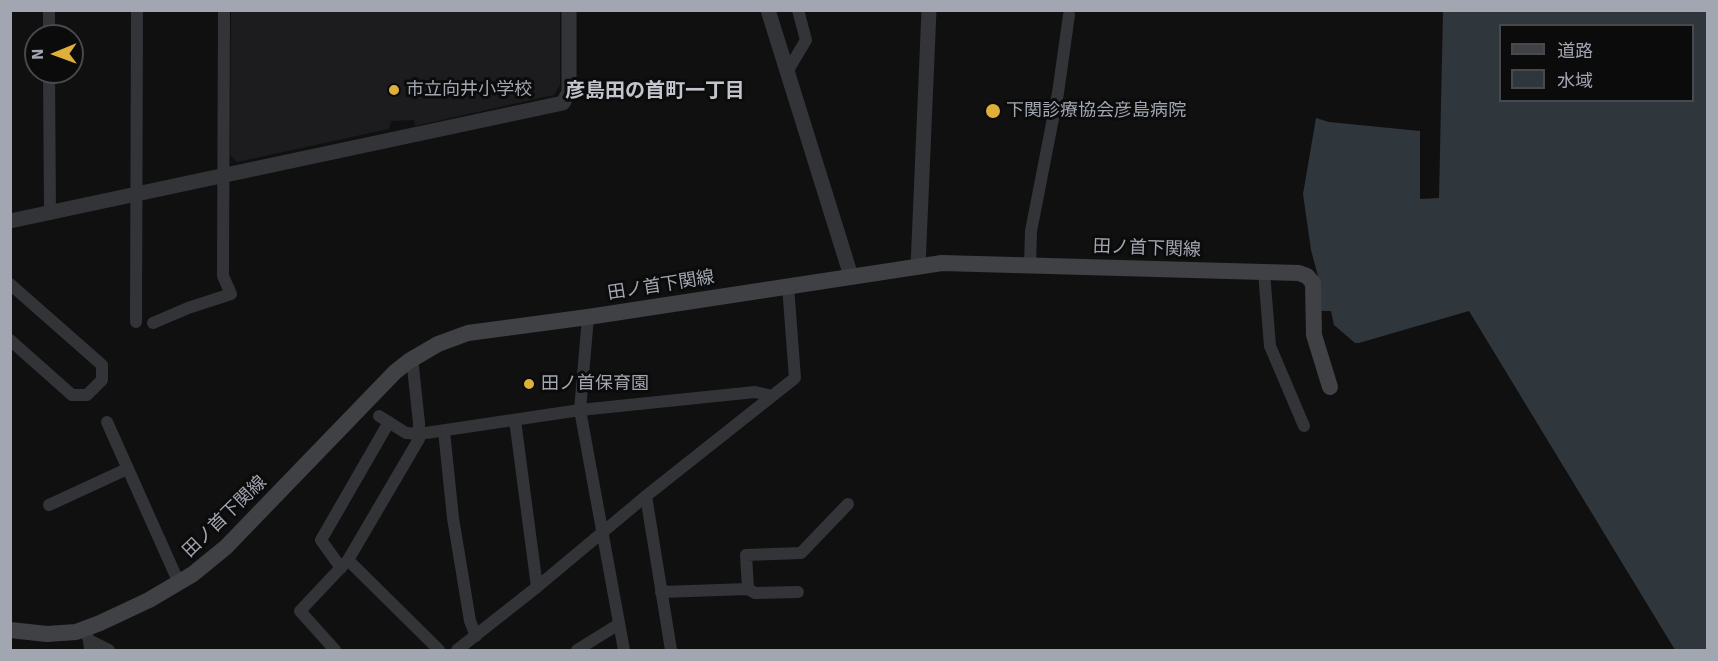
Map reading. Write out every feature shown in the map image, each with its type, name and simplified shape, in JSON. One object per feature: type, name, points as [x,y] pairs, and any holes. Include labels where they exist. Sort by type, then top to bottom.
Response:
[{"type":"main road","name":"田ノ首下関線","points":[[10,630],[47,634],[76,632],[88,640],[193,574],[226,547],[372,395],[412,358],[438,344],[468,333],[942,263],[1299,273],[1307,276],[1313,283],[1314,335],[1330,387]]},
{"type":"street","points":[[136,322],[137,10]]},
{"type":"street","points":[[153,323],[188,308],[231,294],[223,276],[224,10]]},
{"type":"street","points":[[10,221],[563,103],[569,92],[569,10]]},
{"type":"street","points":[[768,10],[851,276]]},
{"type":"street","points":[[787,72],[806,40],[798,10]]},
{"type":"street","points":[[918,267],[929,10]]},
{"type":"street","points":[[1030,265],[1031,231],[1058,93],[1069,15]]},
{"type":"street","points":[[49,84],[50,214]]},
{"type":"street","points":[[1264,272],[1270,346],[1304,426]]},
{"type":"street","points":[[10,284],[102,365],[102,380],[87,395],[72,395],[10,340]]},
{"type":"street","points":[[457,651],[646,496],[795,378],[788,286]]},
{"type":"street","points":[[588,317],[580,410],[624,651]]},
{"type":"street","points":[[335,651],[300,611],[344,564],[418,439],[412,358]]},
{"type":"street","points":[[439,651],[321,540],[384,419],[406,433],[419,434],[580,410],[755,392],[772,396]]},
{"type":"street","points":[[515,420],[537,587]]},
{"type":"street","points":[[107,423],[179,583]]},
{"type":"street","points":[[444,431],[453,518],[470,621],[476,636]]},
{"type":"street","points":[[49,505],[127,469]]},
{"type":"street","points":[[646,496],[671,651]]},
{"type":"street","points":[[748,589],[746,555],[801,553],[848,504]]},
{"type":"street","points":[[662,592],[748,589],[755,593],[798,592]]},
{"type":"street","points":[[577,651],[619,624]]},
{"type":"street","points":[[88,640],[110,651]]},
{"type":"shaded area","name":"市立向井小学校","points":[[231,11],[560,11],[560,85],[554,95],[415,126],[414,120],[391,121],[389,129],[237,162],[230,155]]},
{"type":"water","points":[[1443,11],[1707,11],[1707,650],[1675,650],[1469,311],[1355,343],[1334,325],[1331,311],[1320,311],[1319,280],[1311,250],[1303,194],[1316,118],[1329,122],[1420,131],[1420,199],[1439,198]]},
{"type":"place","name":"市立向井小学校","points":[[394,90]]},
{"type":"place","name":"下関診療協会彦島病院","points":[[993,111]]},
{"type":"place","name":"田ノ首保育園","points":[[529,384]]},
{"type":"district","name":"彦島田の首町一丁目","points":[[655,92]]}]
